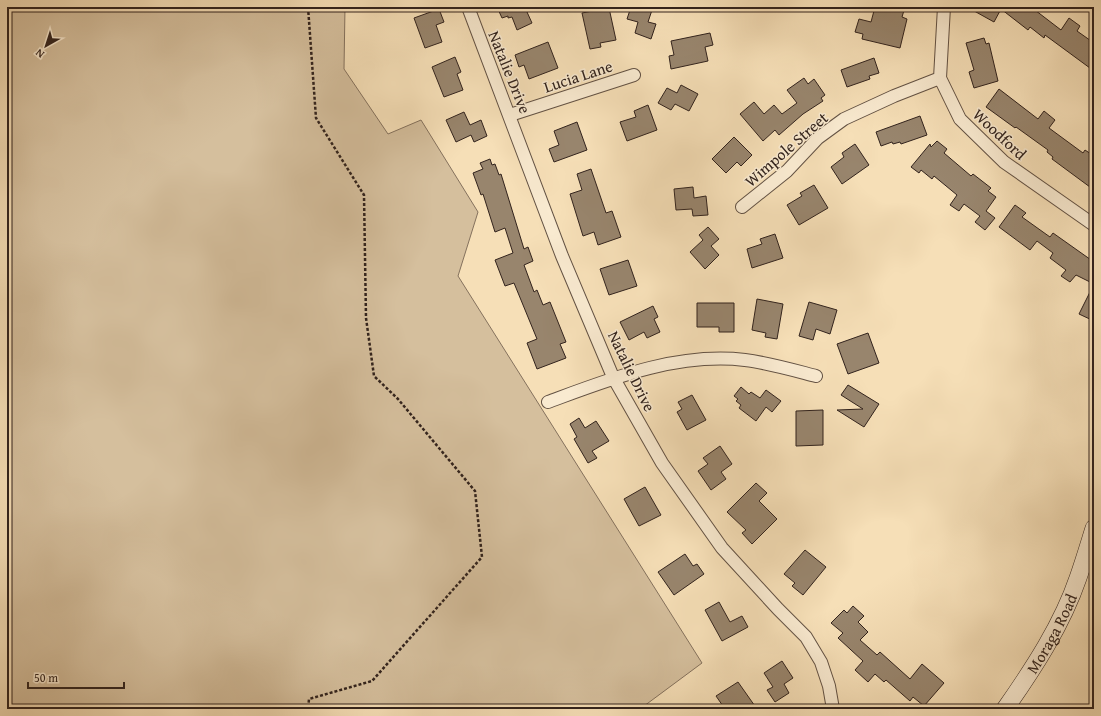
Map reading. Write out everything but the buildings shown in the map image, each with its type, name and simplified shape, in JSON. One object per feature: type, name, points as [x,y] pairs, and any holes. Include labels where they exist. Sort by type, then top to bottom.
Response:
[{"type":"main road","name":"Moraga Road","points":[[1004,709],[1023,683],[1054,630],[1078,579],[1094,528]]},
{"type":"street","name":"Natalie Drive","points":[[468,7],[562,256],[613,378],[662,463],[722,548],[806,637],[821,662],[829,686],[834,709]]},
{"type":"street","name":"Woodford","points":[[944,7],[940,78],[960,119],[981,142],[1004,162],[1094,225]]},
{"type":"street","name":"Lucia Lane","points":[[510,115],[634,75]]},
{"type":"street","name":"Wimpole Street","points":[[742,207],[787,171],[818,138],[844,119],[894,96],[940,78]]},
{"type":"street","points":[[548,402],[613,378],[684,360],[715,359],[758,362],[816,376]]},
{"type":"path","points":[[308,7],[316,118],[364,195],[366,318],[374,376],[398,399],[475,491],[482,557],[372,681],[309,699],[308,709]]},
{"type":"shaded area","points":[[7,7],[345,7],[344,69],[388,134],[421,120],[478,212],[458,276],[702,663],[640,709],[7,709]]}]
